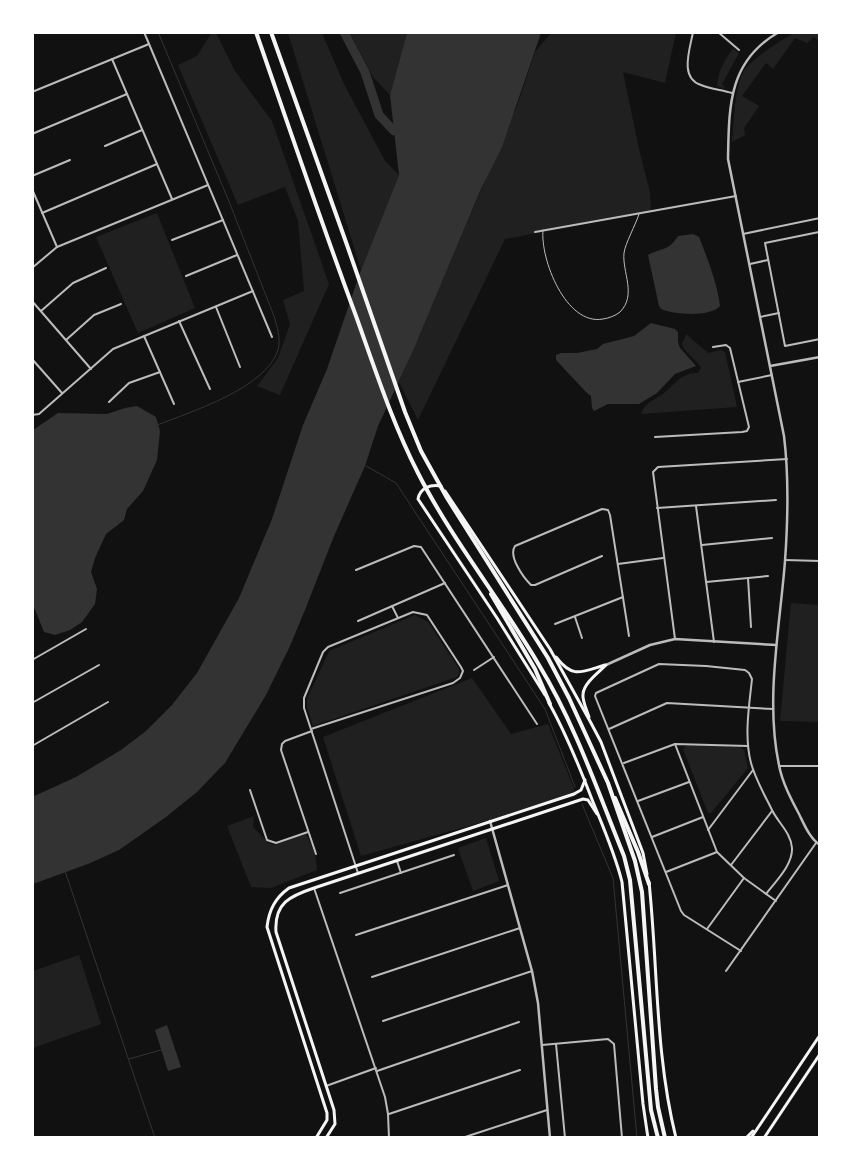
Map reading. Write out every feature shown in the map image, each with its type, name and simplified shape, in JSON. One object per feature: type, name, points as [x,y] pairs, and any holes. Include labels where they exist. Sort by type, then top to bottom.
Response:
[{"type":"highway","points":[[256,32],[332,252],[396,425],[429,494],[510,616],[560,702],[624,856],[630,880],[651,1110],[658,1138]]},
{"type":"highway","points":[[271,32],[360,280],[404,412],[421,451],[446,498],[548,658],[569,698],[608,783],[629,830],[649,884]]},
{"type":"highway","points":[[485,581],[535,668],[550,704]]},
{"type":"highway","points":[[608,783],[635,861],[642,892],[652,1047],[658,1107],[665,1138]]},
{"type":"main road","points":[[648,1138],[643,1104],[622,882],[615,857],[585,780],[550,704],[497,618],[418,500],[419,493],[432,484],[441,486],[493,561],[550,649],[601,742],[643,853],[649,884],[657,1003],[664,1065],[672,1124],[678,1138]]},
{"type":"main road","points":[[550,649],[564,667],[572,672],[580,672],[606,665]]},
{"type":"main road","points":[[591,723],[582,695],[585,687],[606,665]]},
{"type":"main road","points":[[316,1138],[327,1120],[327,1113],[269,934],[268,919],[276,899],[289,888],[574,794],[581,790],[585,780]]},
{"type":"main road","points":[[326,1138],[335,1124],[336,1118],[276,932],[277,915],[285,901],[293,895],[584,799],[588,800],[591,804],[602,823]]},
{"type":"main road","points":[[751,1138],[820,1034]]},
{"type":"main road","points":[[764,1138],[820,1054]]},
{"type":"main road","points":[[746,1138],[756,1129]]},
{"type":"street","points":[[144,32],[272,337]]},
{"type":"street","points":[[693,32],[687,66],[692,80],[699,85],[732,93]]},
{"type":"street","points":[[718,32],[739,50]]},
{"type":"street","points":[[726,971],[818,844],[790,796],[779,766],[774,736],[773,709],[777,645],[785,560],[788,491],[787,459],[728,159],[732,93],[742,67],[748,58],[779,32]]},
{"type":"street","points":[[32,92],[149,44]]},
{"type":"street","points":[[112,59],[172,200]]},
{"type":"street","points":[[32,134],[127,94]]},
{"type":"street","points":[[105,146],[142,130]]},
{"type":"street","points":[[32,176],[70,160]]},
{"type":"street","points":[[42,213],[157,164]]},
{"type":"street","points":[[32,268],[57,247],[208,185]]},
{"type":"street","points":[[32,189],[57,247]]},
{"type":"street","points":[[535,232],[736,196]]},
{"type":"street","points":[[744,234],[820,218]]},
{"type":"street","points":[[172,240],[223,220]]},
{"type":"street","points":[[819,232],[765,243],[785,346],[820,339]]},
{"type":"street","points":[[186,276],[238,255]]},
{"type":"street","points":[[750,264],[768,260]]},
{"type":"street","points":[[41,311],[73,283],[106,268]]},
{"type":"street","points":[[32,415],[39,414],[114,349],[253,291]]},
{"type":"street","points":[[32,301],[91,369]]},
{"type":"street","points":[[66,340],[94,315],[121,304]]},
{"type":"street","points":[[216,306],[240,367]]},
{"type":"street","points":[[760,317],[779,313]]},
{"type":"street","points":[[179,321],[210,389]]},
{"type":"street","points":[[144,336],[174,404]]},
{"type":"street","points":[[655,437],[747,431],[749,427],[728,346],[713,348]]},
{"type":"street","points":[[770,366],[820,357]]},
{"type":"street","points":[[32,359],[62,393]]},
{"type":"street","points":[[110,402],[130,383],[160,372]]},
{"type":"street","points":[[738,382],[772,375]]},
{"type":"street","points":[[675,639],[653,472],[658,467],[787,459]]},
{"type":"street","points":[[657,508],[776,500]]},
{"type":"street","points":[[696,506],[714,642]]},
{"type":"street","points":[[602,556],[535,585],[531,585],[512,556],[512,550],[515,546],[602,509],[608,510],[629,636]]},
{"type":"street","points":[[701,545],[772,538]]},
{"type":"street","points":[[356,570],[414,546],[421,547],[537,724]]},
{"type":"street","points":[[618,564],[663,558]]},
{"type":"street","points":[[785,560],[820,560]]},
{"type":"street","points":[[706,582],[768,576]]},
{"type":"street","points":[[748,578],[751,627]]},
{"type":"street","points":[[358,621],[445,583]]},
{"type":"street","points":[[556,624],[623,597]]},
{"type":"street","points":[[392,606],[398,618]]},
{"type":"street","points":[[316,854],[281,746],[284,741],[311,730],[454,683],[460,678],[463,671],[461,667],[427,615],[413,612],[326,649],[304,698],[304,708],[311,730],[356,866],[358,873]]},
{"type":"street","points":[[575,617],[582,638]]},
{"type":"street","points":[[32,660],[86,629]]},
{"type":"street","points":[[606,665],[650,645],[675,639],[777,645]]},
{"type":"street","points":[[474,670],[494,657]]},
{"type":"street","points":[[32,703],[99,665]]},
{"type":"street","points":[[741,951],[684,915],[681,911],[595,696],[596,693],[657,665],[706,666],[745,670],[749,673],[752,679],[748,746],[753,770],[772,811],[782,824],[790,840],[792,850],[790,861],[766,894]]},
{"type":"street","points":[[32,746],[108,702]]},
{"type":"street","points":[[609,729],[666,703],[773,709]]},
{"type":"street","points":[[623,764],[675,744],[748,746]]},
{"type":"street","points":[[675,744],[716,852],[744,878],[776,901]]},
{"type":"street","points":[[779,766],[820,766]]},
{"type":"street","points":[[708,830],[753,770]]},
{"type":"street","points":[[638,801],[689,782]]},
{"type":"street","points":[[250,790],[267,840],[276,843],[308,832]]},
{"type":"street","points":[[731,866],[772,811]]},
{"type":"street","points":[[652,837],[703,817]]},
{"type":"street","points":[[490,821],[532,971],[538,1003],[550,1138]]},
{"type":"street","points":[[666,872],[716,852]]},
{"type":"street","points":[[340,893],[454,855]]},
{"type":"street","points":[[396,860],[401,873]]},
{"type":"street","points":[[707,930],[744,878]]},
{"type":"street","points":[[356,935],[509,885]]},
{"type":"street","points":[[314,888],[385,1096],[388,1114],[388,1138]]},
{"type":"street","points":[[372,977],[520,928]]},
{"type":"street","points":[[384,1022],[532,971]]},
{"type":"street","points":[[326,1086],[519,1022]]},
{"type":"street","points":[[542,1045],[608,1039],[614,1044],[622,1138]]},
{"type":"street","points":[[556,1044],[565,1138]]},
{"type":"street","points":[[388,1114],[520,1070]]},
{"type":"street","points":[[462,1138],[547,1110]]},
{"type":"lane","points":[[543,230],[542,235],[548,265],[564,299],[585,317],[599,320],[611,318],[620,312],[628,296],[624,253],[640,213]]},
{"type":"shaded area","points":[[212,32],[216,33],[235,71],[272,121],[329,284],[280,395],[257,386],[278,358],[290,324],[283,300],[304,291],[298,221],[285,187],[238,205],[178,65],[197,56]]},
{"type":"shaded area","points":[[288,33],[322,33],[344,84],[385,161],[399,175],[361,270]]},
{"type":"shaded area","points":[[350,33],[407,33],[390,95],[373,77]]},
{"type":"shaded area","points":[[407,33],[541,33],[502,147],[481,189],[412,353],[378,426],[365,466],[334,536],[290,646],[266,695],[225,763],[197,792],[166,817],[119,850],[88,864],[33,884],[32,797],[76,777],[121,750],[146,731],[172,705],[197,673],[239,598],[272,519],[303,425],[327,369],[361,270],[399,175],[390,95]]},
{"type":"shaded area","points":[[551,33],[676,33],[665,83],[623,72],[650,192],[651,211],[505,239],[418,420],[399,382],[517,106],[535,52]]},
{"type":"shaded area","points":[[795,33],[819,33],[819,41],[814,37],[807,43],[795,38],[773,69],[766,63],[742,96],[759,106],[744,128],[745,135],[732,142],[737,94],[741,76],[745,69],[768,49]]},
{"type":"shaded area","points":[[733,49],[739,53],[722,84],[726,89],[717,86],[722,66]]},
{"type":"shaded area","points":[[157,213],[195,308],[138,333],[96,237]]},
{"type":"shaded area","points":[[693,234],[699,237],[706,254],[720,306],[709,312],[692,314],[674,313],[661,309],[648,255],[668,247],[678,236]]},
{"type":"shaded area","points":[[651,323],[675,329],[678,332],[680,348],[696,366],[675,374],[657,393],[639,404],[608,404],[594,411],[591,396],[556,360],[556,355],[597,349],[603,344],[634,336]]},
{"type":"shaded area","points":[[686,334],[708,353],[721,350],[725,352],[737,407],[641,414],[648,404],[679,379],[687,374],[698,373],[701,368],[683,347],[682,344]]},
{"type":"shaded area","points":[[137,406],[156,417],[160,431],[157,460],[143,491],[127,509],[124,520],[106,534],[95,558],[91,572],[97,589],[95,604],[82,622],[70,630],[55,635],[44,632],[33,605],[33,430],[58,413],[107,414]]},
{"type":"shaded area","points":[[791,603],[819,605],[819,722],[780,721]]},
{"type":"shaded area","points":[[415,615],[428,622],[459,669],[457,677],[313,726],[307,707],[307,699],[329,651]]},
{"type":"shaded area","points":[[472,678],[511,734],[548,724],[577,796],[361,856],[323,737]]},
{"type":"shaded area","points":[[687,745],[740,747],[744,750],[748,768],[711,813],[708,813],[683,749]]},
{"type":"shaded area","points":[[254,816],[253,827],[268,843],[275,845],[306,834],[315,853],[317,870],[271,888],[251,887],[227,826]]},
{"type":"shaded area","points":[[486,838],[499,881],[473,891],[458,848]]},
{"type":"shaded area","points":[[79,955],[101,1024],[33,1048],[33,971]]},
{"type":"shaded area","points":[[167,1025],[181,1067],[168,1071],[155,1030]]},
{"type":"waterway","points":[[157,425],[226,397],[259,376],[271,364],[278,350],[279,341],[274,316],[228,199],[158,32]]},
{"type":"waterway","points":[[344,32],[365,72],[379,115],[394,131],[405,130]]},
{"type":"waterway","points":[[366,466],[396,483],[545,709],[575,787]]},
{"type":"waterway","points":[[582,804],[613,878],[637,1138]]},
{"type":"waterway","points":[[65,871],[155,1138]]},
{"type":"waterway","points":[[129,1059],[161,1050]]}]
